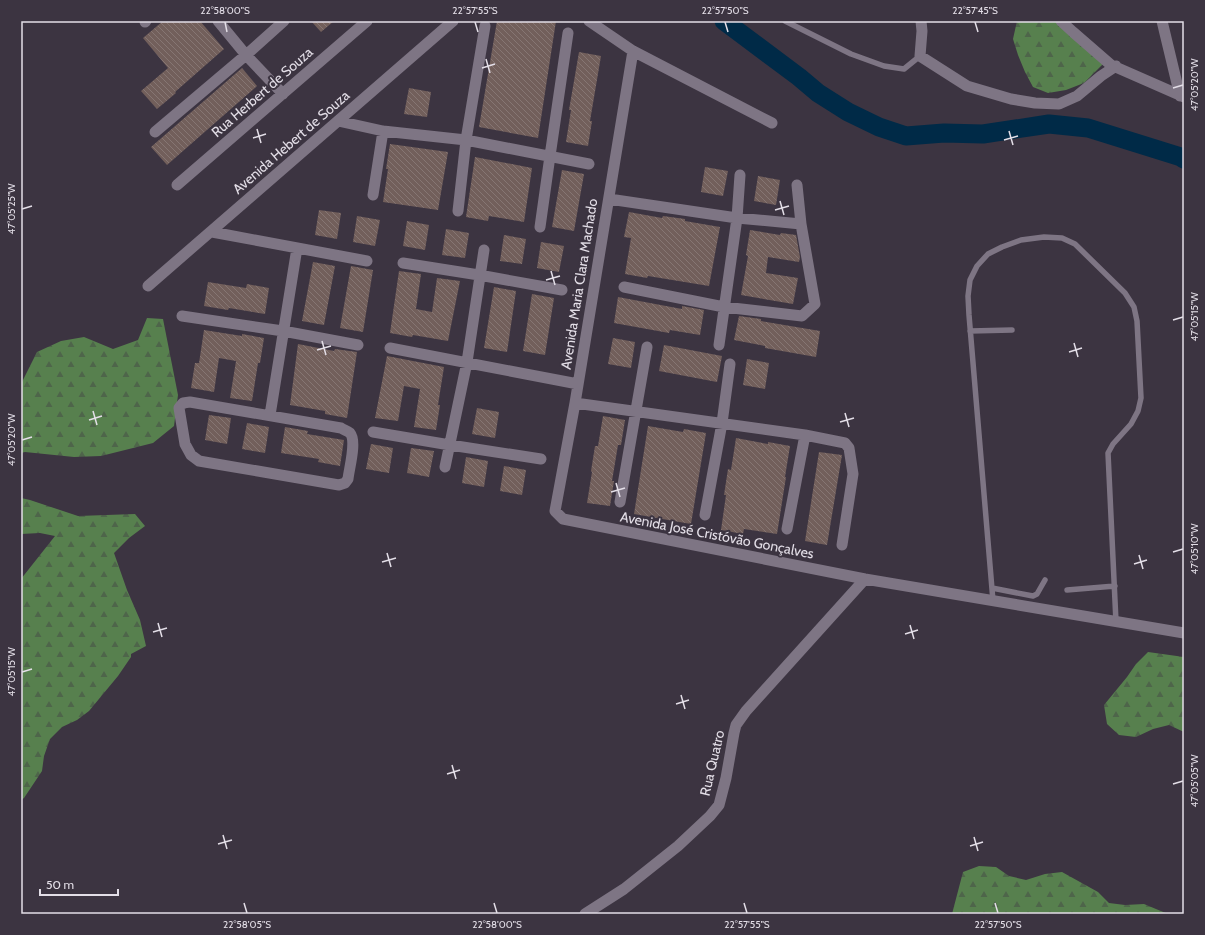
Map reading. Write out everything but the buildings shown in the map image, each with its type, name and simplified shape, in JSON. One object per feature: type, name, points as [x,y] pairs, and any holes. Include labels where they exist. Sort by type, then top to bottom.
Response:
[{"type":"street","points":[[218,21],[246,56],[283,94]]},
{"type":"street","points":[[155,132],[246,56],[284,21]]},
{"type":"street","name":"Rua Herbert de Souza","points":[[177,185],[367,21]]},
{"type":"street","name":"Avenida Hebert de Souza","points":[[148,286],[212,232],[453,21]]},
{"type":"street","points":[[589,21],[633,50],[772,122]]},
{"type":"street","points":[[921,21],[922,31],[920,56],[967,86],[1011,99],[1034,103],[1059,104],[1077,96],[1101,76],[1116,66]]},
{"type":"street","points":[[1062,21],[1111,65],[1182,96]]},
{"type":"street","points":[[1162,21],[1182,96]]},
{"type":"street","points":[[458,211],[466,140],[485,26]]},
{"type":"street","points":[[540,227],[568,33]]},
{"type":"street","name":"Avenida Maria Clara Machado","points":[[563,519],[555,511],[575,403],[633,50]]},
{"type":"street","points":[[338,121],[383,131],[466,140],[589,164]]},
{"type":"street","points":[[373,195],[383,131]]},
{"type":"street","points":[[718,345],[738,218],[740,175]]},
{"type":"street","points":[[624,287],[724,308],[802,316],[815,304],[801,224],[797,185]]},
{"type":"street","points":[[608,199],[738,218],[801,224]]},
{"type":"street","points":[[212,232],[367,261]]},
{"type":"street","points":[[270,415],[297,248]]},
{"type":"street","points":[[445,467],[468,362],[479,275],[484,250]]},
{"type":"street","points":[[403,263],[562,290]]},
{"type":"street","points":[[182,316],[283,331],[358,345]]},
{"type":"street","points":[[620,502],[647,347]]},
{"type":"street","points":[[390,348],[578,384]]},
{"type":"street","points":[[705,515],[722,423],[730,364]]},
{"type":"street","points":[[190,402],[270,415],[342,428],[350,433],[353,445],[348,479],[345,483],[339,485],[200,461],[191,455],[185,444],[179,408],[183,403],[190,402]]},
{"type":"street","points":[[575,403],[805,435],[845,443],[849,448],[853,474],[842,545]]},
{"type":"street","points":[[373,432],[541,459]]},
{"type":"street","points":[[787,529],[805,435]]},
{"type":"street","name":"Avenida José Cristóvão Gonçalves","points":[[563,519],[865,579],[1184,633]]},
{"type":"street","name":"Rua Quatro","points":[[585,914],[624,889],[678,846],[710,816],[719,805],[726,778],[736,725],[756,699],[865,579]]},
{"type":"lane","points":[[785,21],[852,54],[884,66],[904,69],[920,56]]},
{"type":"lane","points":[[993,601],[970,331],[968,296],[970,280],[977,266],[988,254],[1002,247],[1021,240],[1044,237],[1062,238],[1075,244],[1125,293],[1134,307],[1137,321],[1141,398],[1138,411],[1131,424],[1113,444],[1108,453],[1116,622]]},
{"type":"lane","points":[[970,331],[1012,330]]},
{"type":"lane","points":[[992,588],[1033,596],[1037,594],[1045,580]]},
{"type":"lane","points":[[1067,590],[1115,586]]},
{"type":"green space","points":[[1017,21],[1066,21],[1107,60],[1084,83],[1066,90],[1048,93],[1033,87],[1025,72],[1013,39]]},
{"type":"green space","points":[[147,318],[163,319],[178,395],[174,426],[153,443],[101,456],[74,457],[25,452],[21,453],[21,384],[37,352],[61,341],[84,337],[113,349],[138,340]]},
{"type":"green space","points":[[21,498],[78,516],[135,514],[145,526],[129,538],[114,553],[127,590],[140,620],[146,646],[131,654],[131,657],[118,676],[89,711],[77,720],[62,727],[50,739],[44,756],[42,771],[24,798],[21,800],[21,579],[55,536],[40,533],[21,534]]},
{"type":"green space","points":[[1148,652],[1184,657],[1184,732],[1169,725],[1153,729],[1136,737],[1119,735],[1107,724],[1104,705],[1136,664]]},
{"type":"green space","points":[[979,866],[996,867],[1009,876],[1026,880],[1045,874],[1062,872],[1098,892],[1109,903],[1125,905],[1144,904],[1168,914],[952,914],[963,872]]},
{"type":"waterway","points":[[724,21],[818,93],[848,112],[879,127],[906,136],[944,133],[983,134],[1049,124],[1088,128],[1184,159]]}]
